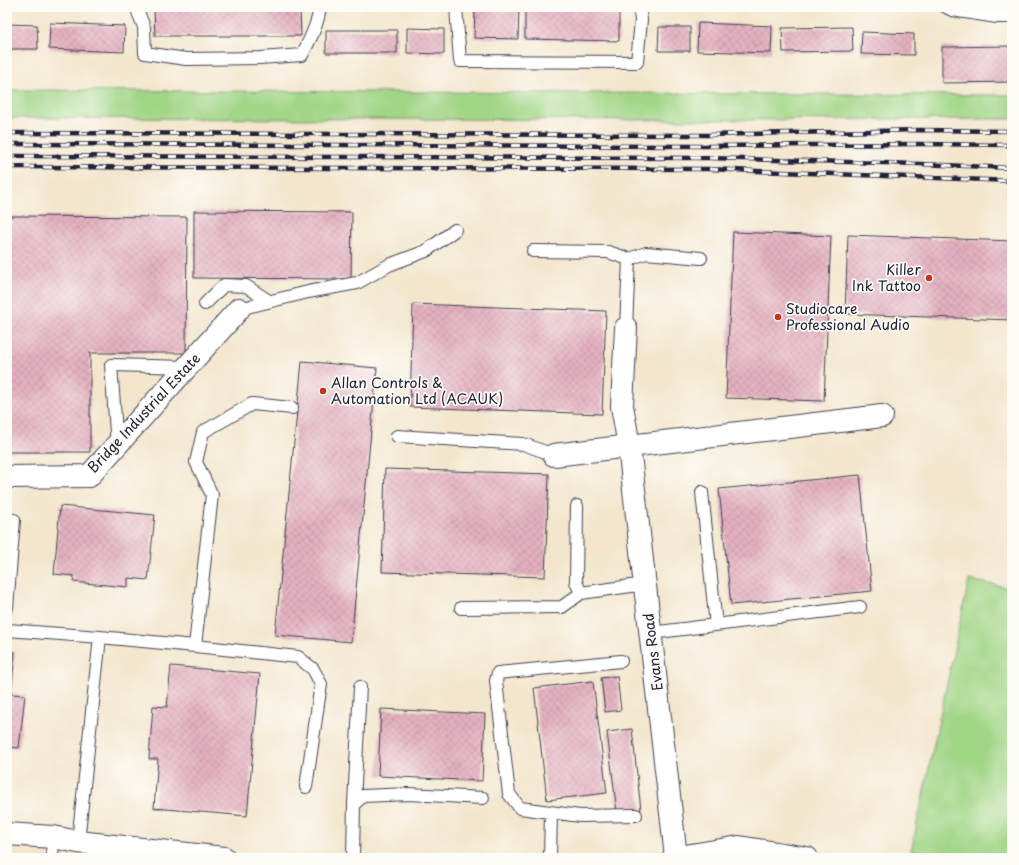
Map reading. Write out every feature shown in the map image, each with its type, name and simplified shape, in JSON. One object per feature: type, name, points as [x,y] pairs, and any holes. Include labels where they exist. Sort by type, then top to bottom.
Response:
[{"type":"street","name":"Bridge Industrial Estate","points":[[7,477],[89,476],[239,309]]},
{"type":"street","name":"Evans Road","points":[[626,328],[622,406],[629,446],[651,633],[675,857],[739,846],[806,858]]},
{"type":"street","points":[[554,456],[882,416]]},
{"type":"street","points":[[7,834],[52,848],[78,842],[224,858]]},
{"type":"lane","points":[[136,7],[144,27],[145,53],[186,59],[260,58],[302,55],[310,41],[320,14],[320,7]]},
{"type":"lane","points":[[456,7],[460,61],[637,62],[641,20],[639,7]]},
{"type":"lane","points":[[946,7],[952,10],[997,17],[1012,17]]},
{"type":"lane","points":[[239,309],[308,292],[357,283],[388,265],[426,251],[455,230]]},
{"type":"lane","points":[[533,251],[608,252],[629,259],[646,253],[701,258]]},
{"type":"lane","points":[[626,328],[629,259]]},
{"type":"lane","points":[[205,304],[224,285],[246,286],[269,301]]},
{"type":"lane","points":[[117,446],[111,366],[187,367]]},
{"type":"lane","points":[[195,646],[212,495],[196,462],[203,432],[252,404],[292,408]]},
{"type":"lane","points":[[396,436],[523,444],[554,456]]},
{"type":"lane","points":[[702,492],[716,625]]},
{"type":"lane","points":[[577,506],[576,582],[581,593]]},
{"type":"lane","points":[[7,608],[14,520]]},
{"type":"lane","points":[[460,608],[562,606],[581,593],[645,584]]},
{"type":"lane","points":[[651,633],[860,607]]},
{"type":"lane","points":[[7,630],[100,637],[298,657],[313,669],[321,684],[306,788]]},
{"type":"lane","points":[[78,842],[100,637]]},
{"type":"lane","points":[[621,661],[498,673],[496,681],[509,794],[520,808],[580,816],[636,815]]},
{"type":"lane","points":[[353,858],[354,804],[360,687]]},
{"type":"lane","points":[[354,804],[363,796],[409,794],[483,798]]},
{"type":"lane","points":[[550,858],[551,812]]},
{"type":"green space","points":[[7,90],[1012,95],[1012,119],[700,120],[7,118]]},
{"type":"green space","points":[[969,580],[1012,588],[1012,858],[938,858],[911,852]]},
{"type":"building","points":[[154,7],[300,7],[301,36],[155,36]]},
{"type":"building","points":[[475,8],[519,9],[518,39],[474,38]]},
{"type":"building","points":[[525,8],[619,10],[619,41],[525,39]]},
{"type":"building","points":[[50,23],[125,26],[124,52],[49,49]]},
{"type":"building","points":[[698,23],[772,26],[771,53],[697,51]]},
{"type":"building","points":[[7,24],[37,25],[38,49],[7,49]]},
{"type":"building","points":[[659,27],[690,27],[690,51],[658,51]]},
{"type":"building","points":[[852,27],[853,51],[783,52],[782,28]]},
{"type":"building","points":[[407,28],[444,29],[444,54],[407,53]]},
{"type":"building","points":[[326,30],[397,30],[397,53],[326,53]]},
{"type":"building","points":[[862,32],[914,34],[914,55],[861,54]]},
{"type":"building","points":[[1012,46],[1012,82],[942,83],[942,47]]},
{"type":"building","points":[[194,211],[352,212],[351,279],[194,278]]},
{"type":"building","points":[[7,216],[187,217],[186,353],[90,353],[90,452],[7,452]]},
{"type":"building","name":"Studiocare Professional Audio","points":[[733,232],[831,236],[824,401],[726,398]]},
{"type":"building","name":"Killer Ink Tattoo","points":[[848,235],[1012,241],[1012,320],[845,314]]},
{"type":"building","points":[[413,304],[606,311],[602,414],[410,407]]},
{"type":"building","points":[[302,361],[377,368],[351,642],[275,635]]},
{"type":"building","points":[[385,469],[549,474],[545,577],[382,572]]},
{"type":"building","points":[[860,475],[872,591],[731,605],[719,489]]},
{"type":"building","points":[[60,506],[155,515],[148,580],[128,578],[128,587],[73,582],[74,576],[54,574]]},
{"type":"building","points":[[7,651],[15,652],[11,694],[25,695],[19,748],[7,747]]},
{"type":"building","points":[[171,666],[260,674],[247,816],[154,808],[158,759],[149,759],[153,706],[167,707]]},
{"type":"building","points":[[617,676],[621,710],[605,712],[601,678]]},
{"type":"building","points":[[593,681],[607,793],[547,800],[534,688]]},
{"type":"building","points":[[381,709],[485,714],[482,781],[378,776]]},
{"type":"building","points":[[632,729],[641,810],[617,812],[607,732]]},
{"type":"railway","points":[[7,133],[708,135],[919,130],[1012,131]]},
{"type":"railway","points":[[7,144],[707,146],[919,144],[1012,145]]},
{"type":"railway","points":[[7,156],[708,158],[1012,168]]},
{"type":"railway","points":[[7,167],[708,169],[1012,181]]},
{"type":"place","name":"Killer Ink Tattoo","points":[[929,278]]},
{"type":"place","name":"Studiocare Professional Audio","points":[[778,317]]},
{"type":"place","name":"Allan Controls & Automation Ltd (ACAUK)","points":[[323,391]]}]
